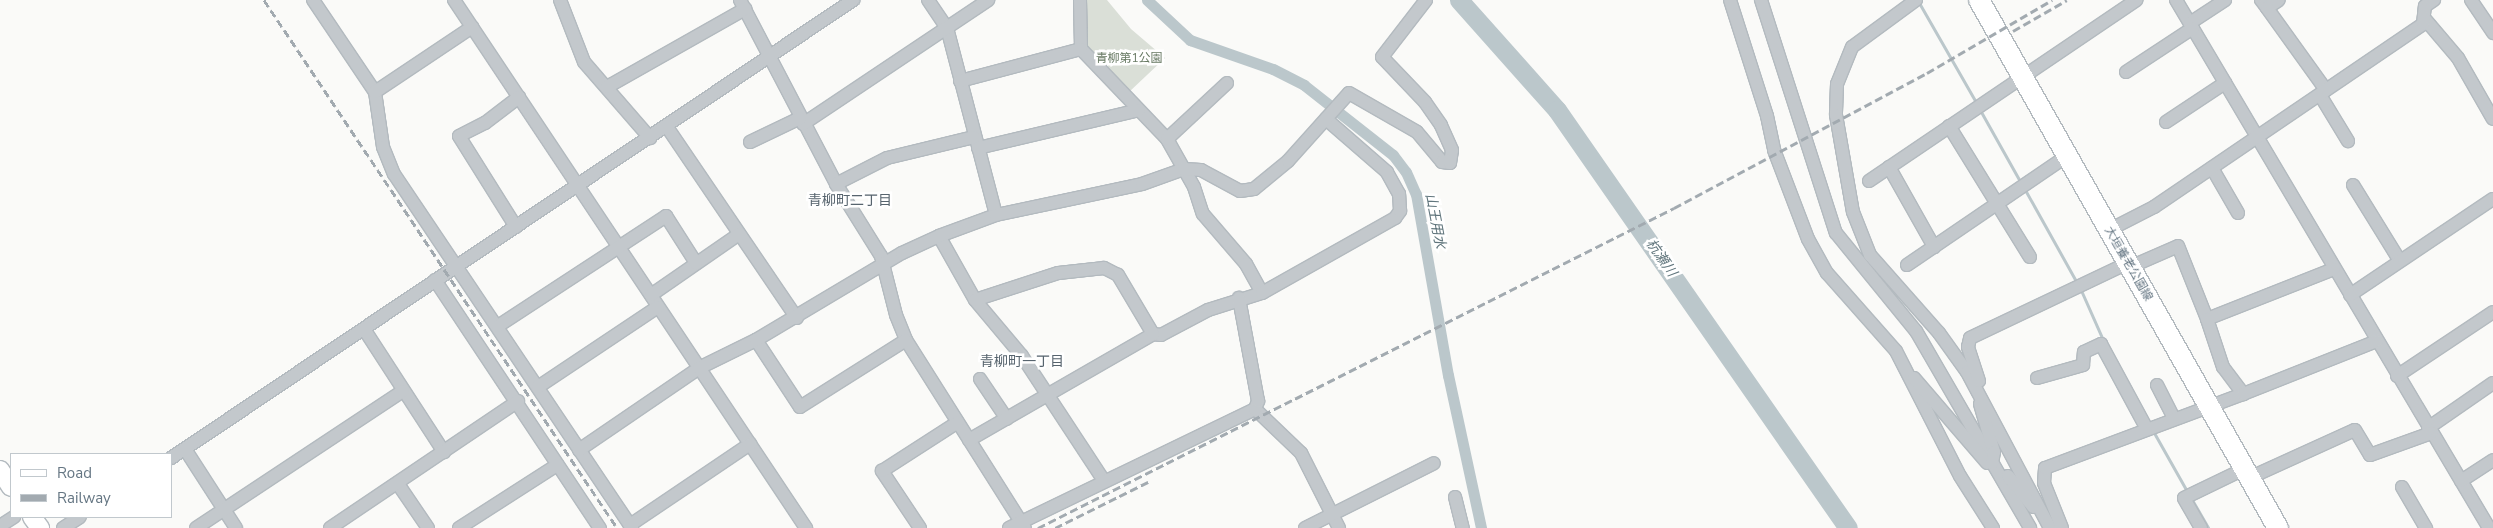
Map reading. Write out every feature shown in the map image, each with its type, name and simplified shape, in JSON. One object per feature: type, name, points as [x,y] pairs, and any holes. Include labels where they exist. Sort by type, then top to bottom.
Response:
[{"type":"main road","name":"大垣養老公園線","points":[[1979,0],[2278,528]]},
{"type":"main road","points":[[0,470],[10,485]]},
{"type":"street","points":[[313,0],[375,92],[383,147],[394,174],[498,326],[631,527],[750,444]]},
{"type":"street","points":[[454,0],[806,528]]},
{"type":"street","points":[[560,0],[584,62],[650,138]]},
{"type":"street","points":[[172,457],[853,0]]},
{"type":"street","points":[[928,0],[947,28],[996,215]]},
{"type":"street","points":[[750,142],[802,121],[988,0]]},
{"type":"street","points":[[1080,0],[1081,49],[1167,139],[1194,187],[1203,214],[1246,264],[1262,293]]},
{"type":"street","points":[[579,450],[699,368],[796,318],[883,265],[939,236],[996,215],[1142,184],[1184,169],[1201,170],[1240,191],[1254,189],[1288,161],[1349,93],[1417,132],[1442,162],[1450,163],[1452,150],[1441,125],[1425,102],[1382,57],[1426,0]]},
{"type":"street","points":[[1730,0],[1768,116],[1774,150],[1808,239],[1827,272],[1886,338],[1960,476],[1993,528]]},
{"type":"street","points":[[1761,0],[1836,233],[1916,331],[2030,528]]},
{"type":"street","points":[[1916,0],[1852,47],[1837,84],[1836,115],[1853,212],[1863,243],[1950,347],[1979,393],[2050,528]]},
{"type":"street","points":[[1869,181],[2022,75],[2136,0]]},
{"type":"street","points":[[2176,0],[2460,481],[2489,528],[2493,526]]},
{"type":"street","points":[[2126,72],[2225,0]]},
{"type":"street","points":[[2279,0],[2264,4],[2323,92],[2348,141]]},
{"type":"street","points":[[2109,230],[2154,207],[2423,24],[2425,6],[2434,0]]},
{"type":"street","points":[[2471,0],[2493,33]]},
{"type":"street","points":[[606,87],[743,4],[802,121],[883,265],[896,316],[906,340],[1024,525]]},
{"type":"street","points":[[2424,18],[2458,58],[2493,118]]},
{"type":"street","points":[[375,92],[472,27]]},
{"type":"street","points":[[960,81],[1081,49]]},
{"type":"street","points":[[2166,122],[2225,82]]},
{"type":"street","points":[[1167,139],[1227,83]]},
{"type":"street","points":[[516,227],[459,136],[485,123],[519,97]]},
{"type":"street","points":[[836,184],[887,158],[976,143],[1139,110]]},
{"type":"street","points":[[969,440],[1049,396],[1153,334],[1160,335],[1239,298],[1262,293],[1395,218],[1400,211],[1399,194],[1387,172],[1328,117]]},
{"type":"street","points":[[667,126],[796,318]]},
{"type":"street","points":[[1949,126],[2030,257]]},
{"type":"street","points":[[1907,265],[2067,156]]},
{"type":"street","points":[[1889,167],[1934,247]]},
{"type":"street","points":[[2212,168],[2238,213]]},
{"type":"street","points":[[2353,185],[2400,261]]},
{"type":"street","points":[[2350,295],[2493,199]]},
{"type":"street","points":[[498,326],[666,216],[696,263]]},
{"type":"street","points":[[651,295],[739,234]]},
{"type":"street","points":[[939,236],[976,300],[1022,356],[1104,481]]},
{"type":"street","points":[[1992,465],[1994,452],[1982,416],[1979,393],[1980,384],[1968,347],[1970,338],[2129,265],[2178,246],[2207,319],[2223,367],[2243,394]]},
{"type":"street","points":[[976,300],[1058,273],[1104,268],[1118,275],[1153,334]]},
{"type":"street","points":[[2207,319],[2334,269]]},
{"type":"street","points":[[435,280],[518,401],[600,528]]},
{"type":"street","points":[[1239,298],[1258,401],[1256,409]]},
{"type":"street","points":[[538,387],[658,307]]},
{"type":"street","points":[[2397,376],[2493,312]]},
{"type":"street","points":[[364,329],[444,452]]},
{"type":"street","points":[[756,340],[800,407],[906,340]]},
{"type":"street","points":[[2062,528],[2044,484],[2044,468],[2243,394],[2377,341]]},
{"type":"street","points":[[2037,378],[2083,365],[2084,352],[2101,344],[2147,429]]},
{"type":"street","points":[[1900,361],[1982,460],[2003,469],[2030,505],[2040,510]]},
{"type":"street","points":[[980,379],[1007,419]]},
{"type":"street","points":[[2201,528],[2184,498],[2355,430],[2370,455],[2430,430],[2493,383]]},
{"type":"street","points":[[2158,385],[2174,419]]},
{"type":"street","points":[[196,528],[403,391]]},
{"type":"street","points":[[330,528],[398,484],[518,401]]},
{"type":"street","points":[[1009,528],[1024,525],[1104,481],[1256,409]]},
{"type":"street","points":[[1256,409],[1301,453],[1339,528]]},
{"type":"street","points":[[920,528],[882,471],[958,422]]},
{"type":"street","points":[[185,449],[236,528]]},
{"type":"street","points":[[2460,481],[2493,460]]},
{"type":"street","points":[[1305,528],[1434,463]]},
{"type":"street","points":[[459,528],[557,464]]},
{"type":"street","points":[[398,484],[428,528]]},
{"type":"street","points":[[2402,487],[2426,528]]},
{"type":"street","points":[[1455,497],[1463,528]]},
{"type":"street","points":[[0,526],[12,518]]},
{"type":"street","points":[[63,528],[78,518]]},
{"type":"green space","name":"青柳第1公園","points":[[1083,0],[1107,0],[1131,29],[1165,58],[1128,93],[1083,48]]},
{"type":"waterway","name":"山王用水","points":[[1147,0],[1190,40],[1273,69],[1304,85],[1393,155],[1406,172],[1416,194],[1448,375],[1481,528]]},
{"type":"waterway","name":"杭瀬川","points":[[1459,0],[1557,110],[1848,528]]},
{"type":"waterway","points":[[1918,1],[1977,104]]},
{"type":"waterway","points":[[1980,110],[2021,183]]},
{"type":"waterway","points":[[2024,188],[2077,283]]},
{"type":"waterway","points":[[2080,288],[2103,340]]},
{"type":"waterway","points":[[2153,431],[2188,493]]},
{"type":"waterway","points":[[2191,498],[2208,528]]},
{"type":"railway","points":[[264,0],[617,528]]},
{"type":"railway","points":[[1038,528],[1674,208],[1927,73],[2052,0]]},
{"type":"railway","points":[[2013,31],[2067,0]]},
{"type":"railway","points":[[1055,528],[1148,482]]},
{"type":"district","name":"青柳町二丁目","points":[[850,201]]},
{"type":"district","name":"青柳町一丁目","points":[[1022,362]]}]
